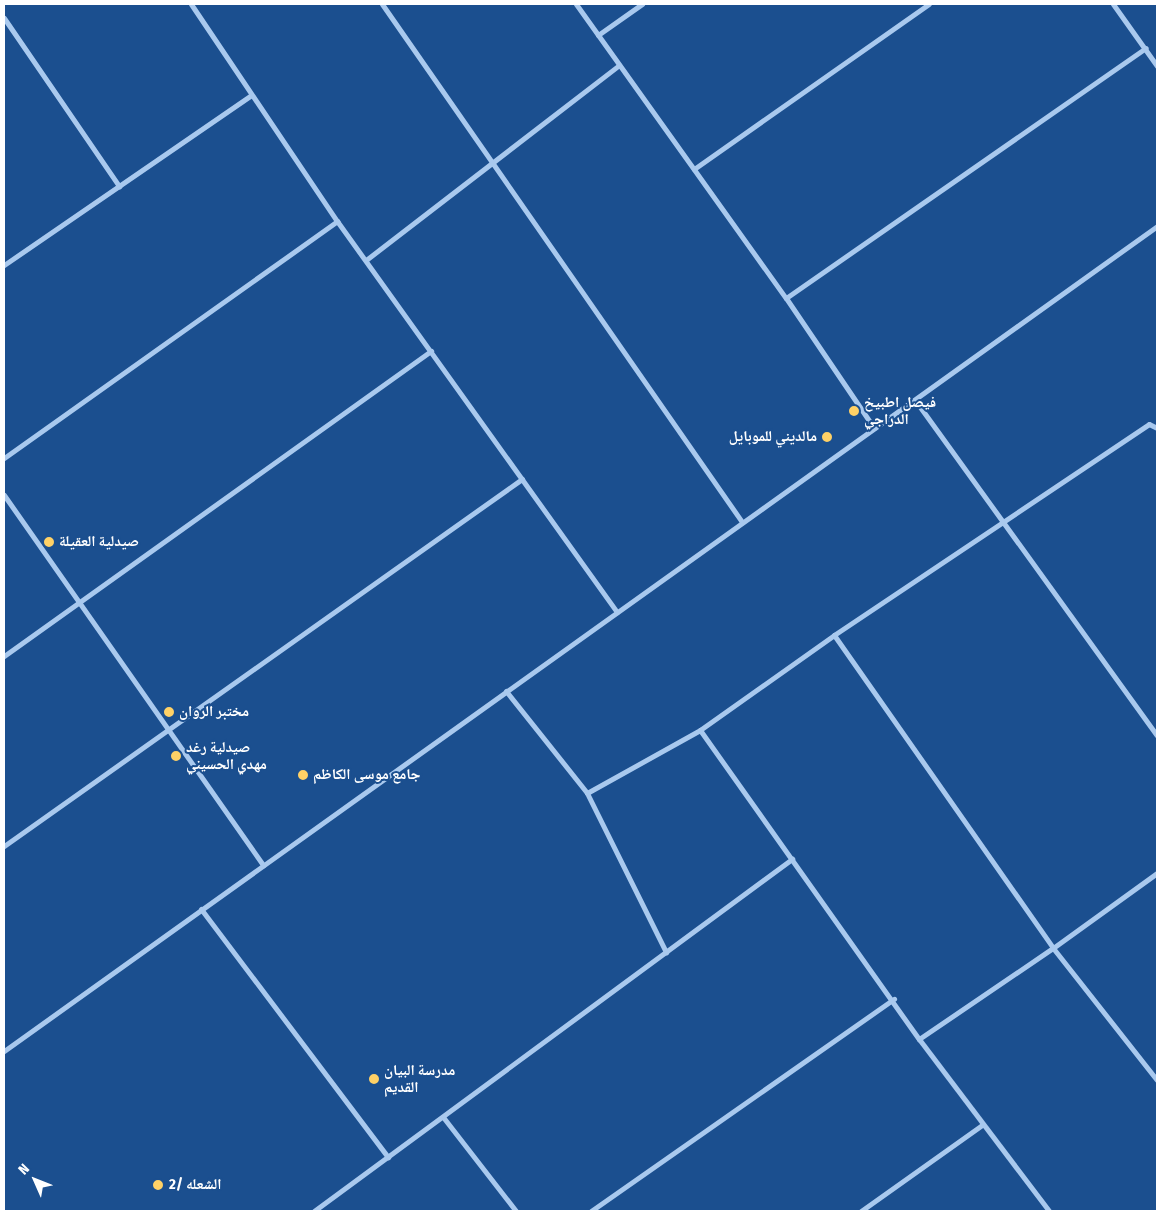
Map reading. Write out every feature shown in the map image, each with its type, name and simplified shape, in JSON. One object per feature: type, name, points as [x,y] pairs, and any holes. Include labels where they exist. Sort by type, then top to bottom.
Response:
[{"type":"street","points":[[190,4],[337,221],[617,612]]},
{"type":"street","points":[[382,4],[742,522]]},
{"type":"street","points":[[576,4],[786,298],[874,428]]},
{"type":"street","points":[[598,35],[642,4]]},
{"type":"street","points":[[694,169],[929,4]]},
{"type":"street","points":[[1113,4],[1157,66]]},
{"type":"street","points":[[4,18],[119,186]]},
{"type":"street","points":[[786,298],[1146,48]]},
{"type":"street","points":[[366,260],[619,65]]},
{"type":"street","points":[[4,265],[251,95]]},
{"type":"street","points":[[4,458],[337,221]]},
{"type":"street","points":[[4,1051],[1157,226]]},
{"type":"street","points":[[4,656],[431,351]]},
{"type":"street","points":[[915,400],[1005,522],[1157,735]]},
{"type":"street","points":[[587,793],[700,730],[834,635],[1149,424],[1157,428]]},
{"type":"street","points":[[4,846],[522,479]]},
{"type":"street","points":[[4,495],[263,865]]},
{"type":"street","points":[[834,635],[1053,948],[1157,1080]]},
{"type":"street","points":[[506,691],[587,793],[666,952]]},
{"type":"street","points":[[700,730],[894,999],[919,1038],[982,1125],[1049,1211]]},
{"type":"street","points":[[314,1211],[792,859]]},
{"type":"street","points":[[919,1038],[1053,948],[1157,873]]},
{"type":"street","points":[[201,909],[388,1157]]},
{"type":"street","points":[[592,1211],[894,999]]},
{"type":"street","points":[[444,1117],[516,1211]]},
{"type":"street","points":[[860,1211],[982,1125]]},
{"type":"place","name":"فيصل اطبيخ الدراجي","points":[[854,411]]},
{"type":"place","name":"مالديني للموبايل","points":[[827,437]]},
{"type":"place","name":"صيدلية العقيلة","points":[[49,542]]},
{"type":"place","name":"مختبر الروان","points":[[169,712]]},
{"type":"place","name":"صيدلية رغد مهدي الحسيني","points":[[176,756]]},
{"type":"place","name":"جامع موسى الكاظم","points":[[303,775]]},
{"type":"place","name":"مدرسة البيان القديم","points":[[374,1079]]},
{"type":"place","name":"الشعله /2","points":[[158,1185]]}]
